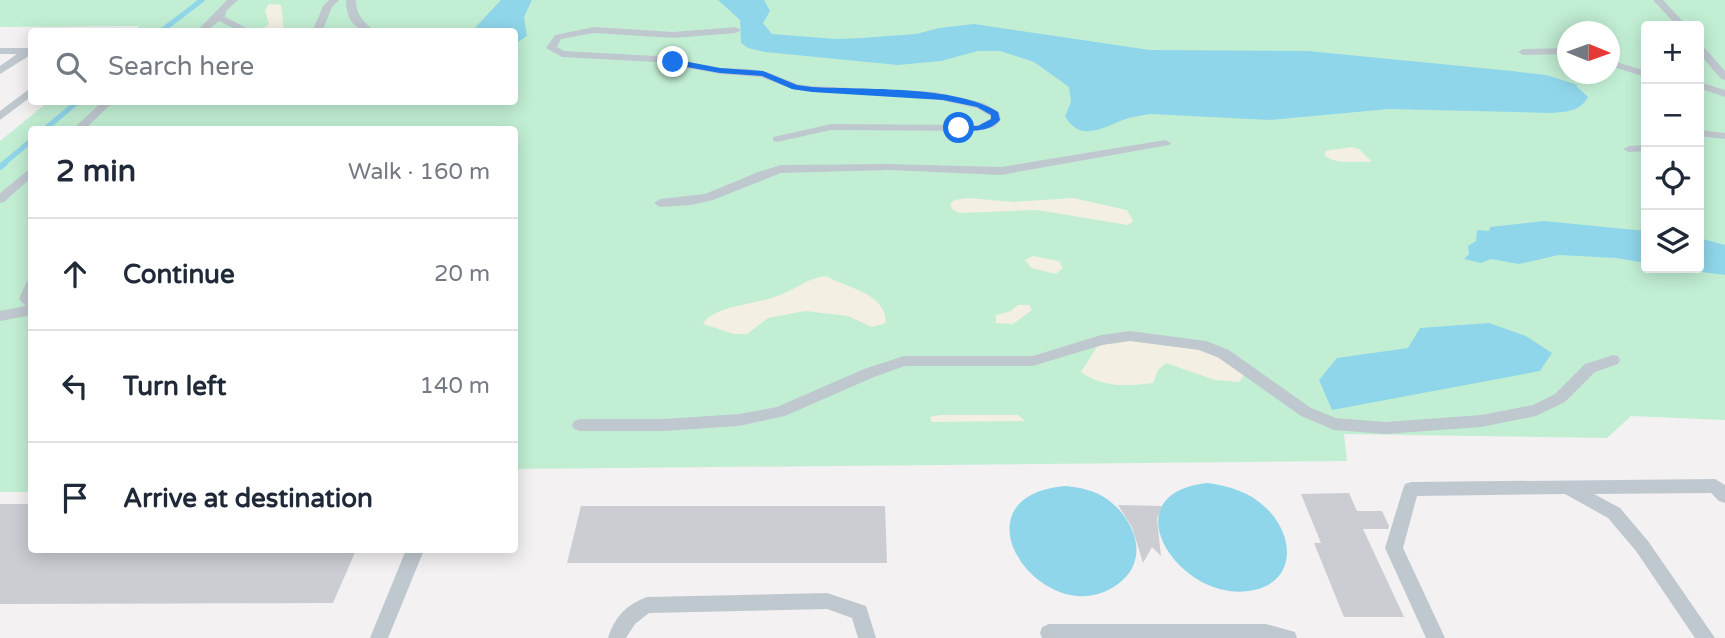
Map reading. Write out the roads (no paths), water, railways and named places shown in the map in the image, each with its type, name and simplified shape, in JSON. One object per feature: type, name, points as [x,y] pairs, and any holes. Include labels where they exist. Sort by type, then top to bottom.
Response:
[{"type":"lane","points":[[233,0],[221,10],[220,18],[240,28]]},
{"type":"lane","points":[[319,28],[328,6],[334,0]]},
{"type":"lane","points":[[352,0],[351,7],[360,26],[364,28]]},
{"type":"lane","points":[[1658,0],[1677,21]]},
{"type":"lane","points":[[205,28],[221,14]]},
{"type":"lane","points":[[736,30],[673,35],[578,31],[558,37],[551,48],[562,54],[655,59],[720,71],[763,74],[795,87],[943,97],[980,104],[995,114],[996,120],[990,125],[978,128],[831,127],[777,139]]},
{"type":"lane","points":[[0,51],[28,51]]},
{"type":"lane","points":[[1523,52],[1557,51]]},
{"type":"lane","points":[[0,71],[28,52]]},
{"type":"lane","points":[[1704,53],[1725,77]]},
{"type":"lane","points":[[1620,67],[1641,73]]},
{"type":"lane","points":[[1704,87],[1725,94]]},
{"type":"lane","points":[[0,117],[28,93]]},
{"type":"lane","points":[[81,126],[105,105]]},
{"type":"lane","points":[[1704,134],[1725,136]]},
{"type":"lane","points":[[660,203],[687,202],[708,197],[767,172],[781,169],[889,167],[1001,171],[1165,143]]},
{"type":"lane","points":[[1629,149],[1641,148]]},
{"type":"lane","points":[[0,199],[28,174]]},
{"type":"lane","points":[[0,316],[28,311]]},
{"type":"lane","points":[[580,425],[664,425],[739,420],[780,412],[869,373],[904,361],[1033,361],[1101,340],[1130,336],[1200,345],[1224,354],[1306,412],[1334,424],[1385,428],[1481,421],[1536,410],[1560,398],[1590,368],[1613,360]]},
{"type":"lane","points":[[1436,638],[1394,548],[1410,489],[1715,486],[1725,496]]},
{"type":"lane","points":[[1566,488],[1614,513],[1642,545],[1706,638]]},
{"type":"lane","points":[[379,638],[414,553]]},
{"type":"lane","points":[[617,638],[618,631],[629,615],[647,605],[827,601],[859,612],[867,638]]},
{"type":"lane","points":[[1049,634],[1266,633],[1288,638]]},
{"type":"water","points":[[501,0],[532,0],[524,17],[527,36],[518,42],[518,28],[475,28]]},
{"type":"water","points":[[718,0],[764,0],[770,11],[763,23],[772,34],[836,39],[861,38],[916,34],[974,24],[1150,50],[1308,51],[1546,75],[1557,78],[1557,84],[1578,85],[1576,86],[1588,97],[1577,108],[1552,113],[1389,109],[1270,120],[1151,114],[1086,131],[1071,125],[1065,116],[1071,102],[1069,87],[1034,62],[1000,51],[978,51],[941,61],[898,65],[765,52],[748,48],[741,43],[740,20]]},
{"type":"water","points":[[1544,221],[1641,231],[1641,262],[1559,255],[1519,264],[1491,259],[1481,263],[1464,259],[1469,254],[1468,246],[1476,241],[1477,230],[1489,231],[1490,227]]},
{"type":"water","points":[[1704,239],[1725,245],[1725,275],[1704,272]]},
{"type":"water","points":[[1489,323],[1526,336],[1552,353],[1540,371],[1332,410],[1319,380],[1337,358],[1408,348],[1420,328]]},
{"type":"water","points":[[1208,483],[1231,488],[1253,498],[1276,519],[1283,532],[1287,558],[1276,579],[1264,587],[1248,591],[1222,590],[1198,580],[1178,564],[1164,544],[1158,524],[1162,506],[1178,491]]},
{"type":"water","points":[[1066,486],[1092,491],[1107,499],[1125,517],[1135,540],[1134,563],[1128,574],[1118,584],[1090,596],[1062,593],[1038,579],[1019,559],[1010,536],[1013,513],[1030,495]]},
{"type":"waterway","points":[[165,28],[202,0]]},
{"type":"waterway","points":[[49,126],[73,105]]},
{"type":"waterway","points":[[3,164],[28,143]]},
{"type":"waterway","points":[[0,167],[5,163]]}]
